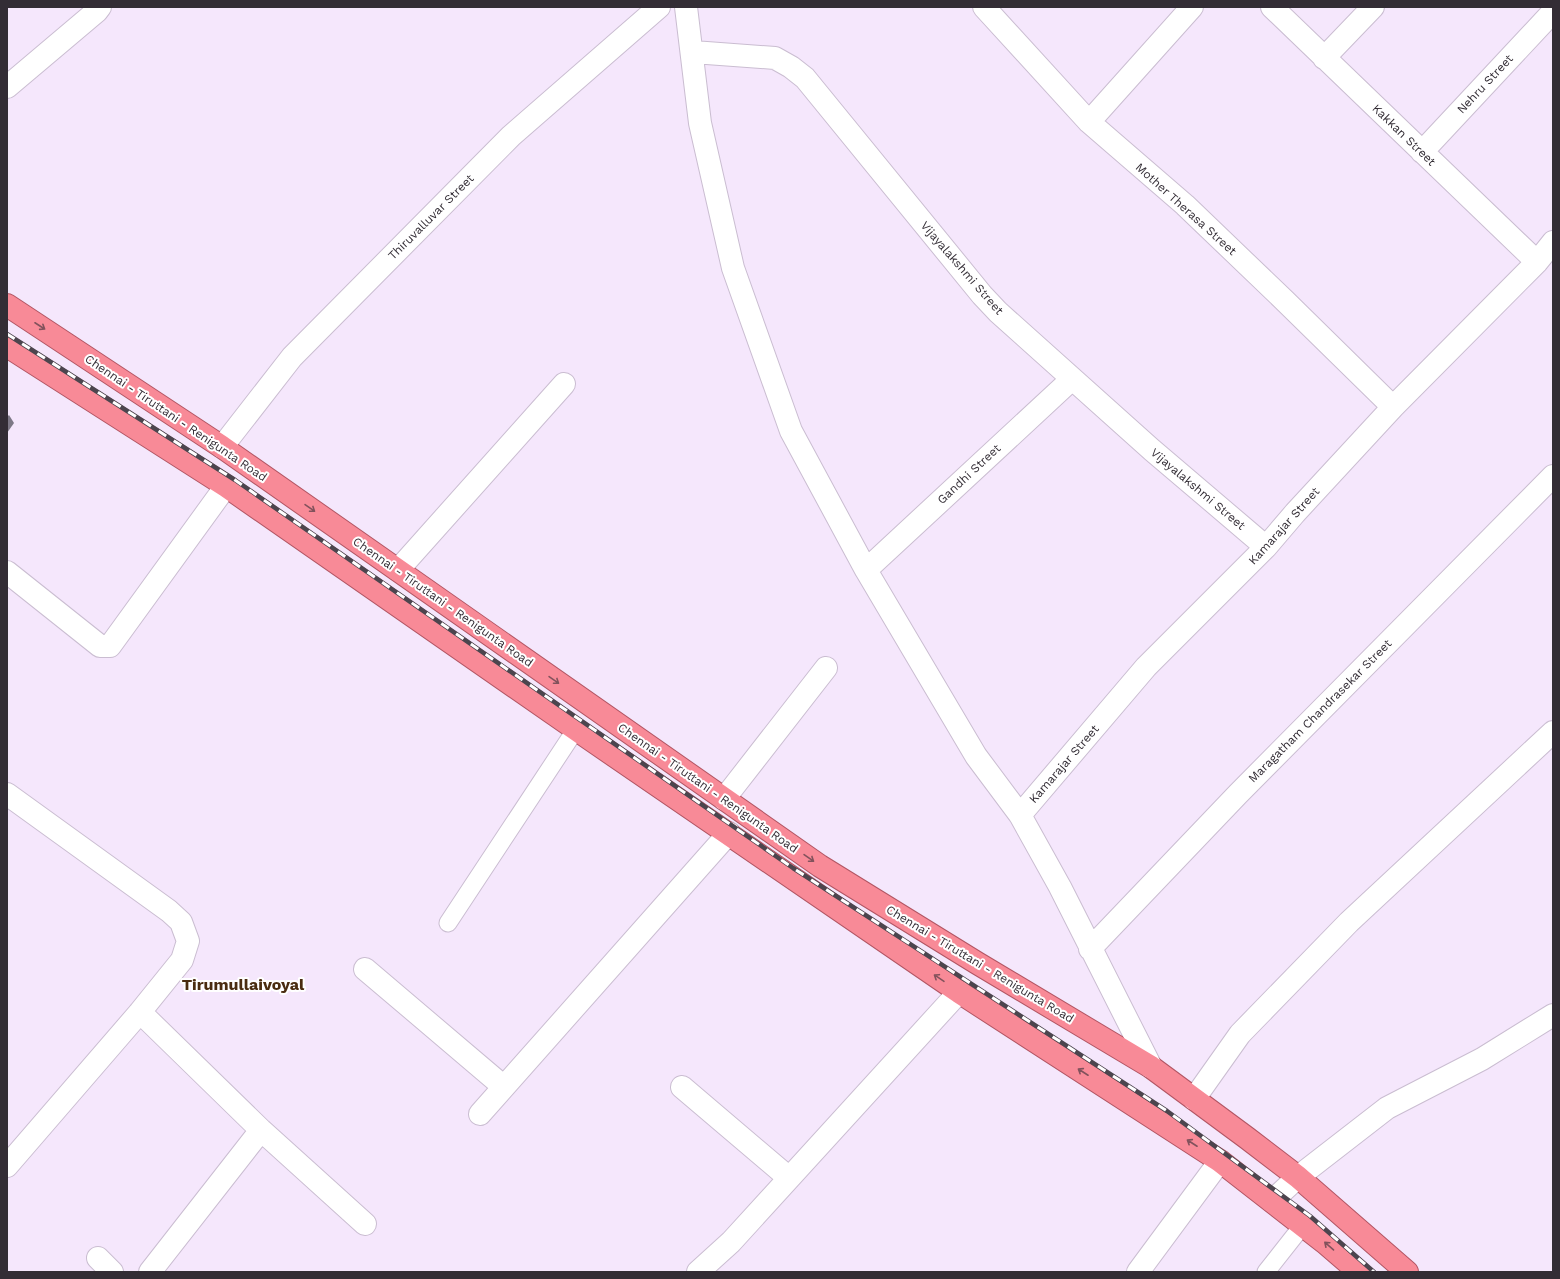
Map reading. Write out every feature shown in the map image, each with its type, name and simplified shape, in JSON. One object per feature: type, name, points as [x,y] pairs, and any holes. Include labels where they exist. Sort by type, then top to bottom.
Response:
[{"type":"highway","name":"Chennai - Tiruttani - Renigunta Road","points":[[7,305],[222,447],[820,866],[1150,1067],[1298,1177],[1407,1272]]},
{"type":"highway","name":"Chennai - Tiruttani - Renigunta Road","points":[[7,346],[226,486],[959,992],[1220,1161],[1303,1225],[1359,1272]]},
{"type":"highway","points":[[273,518],[288,493]]},
{"type":"street","points":[[7,87],[100,7]]},
{"type":"street","name":"Thiruvalluvar Street","points":[[222,447],[292,357],[511,136],[659,7]]},
{"type":"street","points":[[686,7],[693,52],[700,123],[734,268],[791,431],[866,570],[976,756],[1020,815],[1060,887],[1150,1067]]},
{"type":"street","name":"Mother Therasa Street","points":[[984,7],[1090,122],[1185,205],[1393,407]]},
{"type":"street","points":[[1090,122],[1192,7]]},
{"type":"street","name":"Kakkan Street","points":[[1272,7],[1537,262]]},
{"type":"street","points":[[1324,58],[1373,7]]},
{"type":"street","name":"Nehru Street","points":[[1422,152],[1549,16]]},
{"type":"street","name":"Vijayalakshmi Street","points":[[693,52],[775,58],[806,78],[982,295],[998,312],[1152,450],[1266,547]]},
{"type":"street","name":"Kamarajar Street","points":[[1020,815],[1146,667],[1266,547],[1295,513],[1393,407],[1537,262],[1553,242]]},
{"type":"street","name":"Gandhi Street","points":[[866,570],[1072,379]]},
{"type":"street","points":[[398,570],[564,384]]},
{"type":"street","name":"Maragatham Chandrasekar Street","points":[[1090,949],[1238,794],[1553,476]]},
{"type":"street","points":[[7,572],[100,646],[110,646],[226,486]]},
{"type":"street","points":[[724,799],[826,668]]},
{"type":"street","points":[[1194,1099],[1240,1034],[1344,928],[1553,732]]},
{"type":"street","points":[[7,1166],[140,1012],[182,960],[188,941],[181,922],[170,911],[10,803]]},
{"type":"street","points":[[480,1114],[729,833]]},
{"type":"street","points":[[365,969],[504,1087]]},
{"type":"street","points":[[698,1272],[731,1242],[959,992]]},
{"type":"street","points":[[140,1012],[261,1130],[365,1224]]},
{"type":"street","points":[[1272,1201],[1298,1177],[1387,1108],[1482,1059],[1553,1015]]},
{"type":"street","points":[[682,1087],[789,1178]]},
{"type":"street","points":[[150,1272],[261,1130]]},
{"type":"street","points":[[1138,1272],[1220,1161]]},
{"type":"lane","points":[[448,923],[576,728]]},
{"type":"lane","points":[[1266,1272],[1303,1225]]},
{"type":"railway","points":[[7,334],[235,480],[793,868],[1167,1111],[1310,1216],[1374,1272]]},
{"type":"district","name":"Tirumullaivoyal","points":[[243,984]]}]
